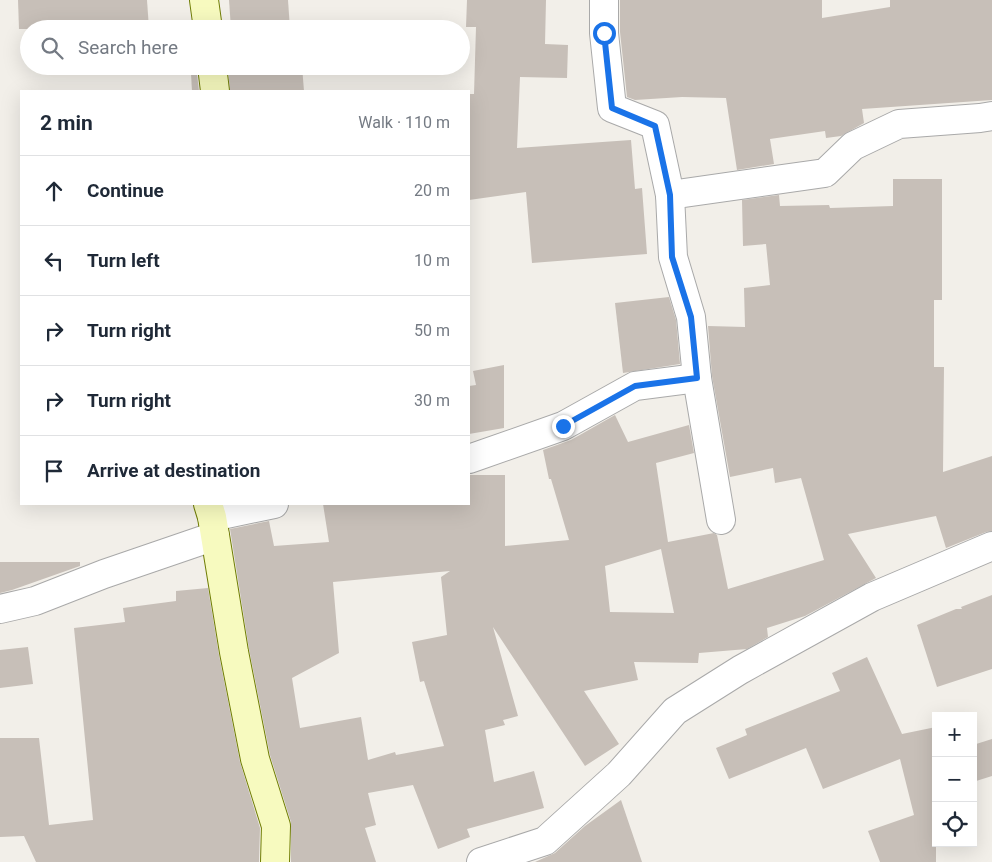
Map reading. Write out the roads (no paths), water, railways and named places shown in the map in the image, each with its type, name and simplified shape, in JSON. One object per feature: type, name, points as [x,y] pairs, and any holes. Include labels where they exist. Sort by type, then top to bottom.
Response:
[{"type":"street","points":[[204,0],[207,20]]},
{"type":"street","points":[[604,0],[604,33],[612,108],[655,126],[670,195],[672,257],[691,317],[697,378],[721,520]]},
{"type":"street","points":[[213,75],[215,90]]},
{"type":"street","points":[[670,195],[825,174],[853,146],[898,124],[992,116]]},
{"type":"street","points":[[470,459],[563,426],[635,386],[697,378]]},
{"type":"street","points":[[0,609],[35,600],[212,519],[270,505]]},
{"type":"street","points":[[212,519],[234,652],[255,758],[276,826],[275,862]]},
{"type":"street","points":[[481,862],[545,841],[619,774],[675,711],[740,670],[872,597],[992,546]]}]
